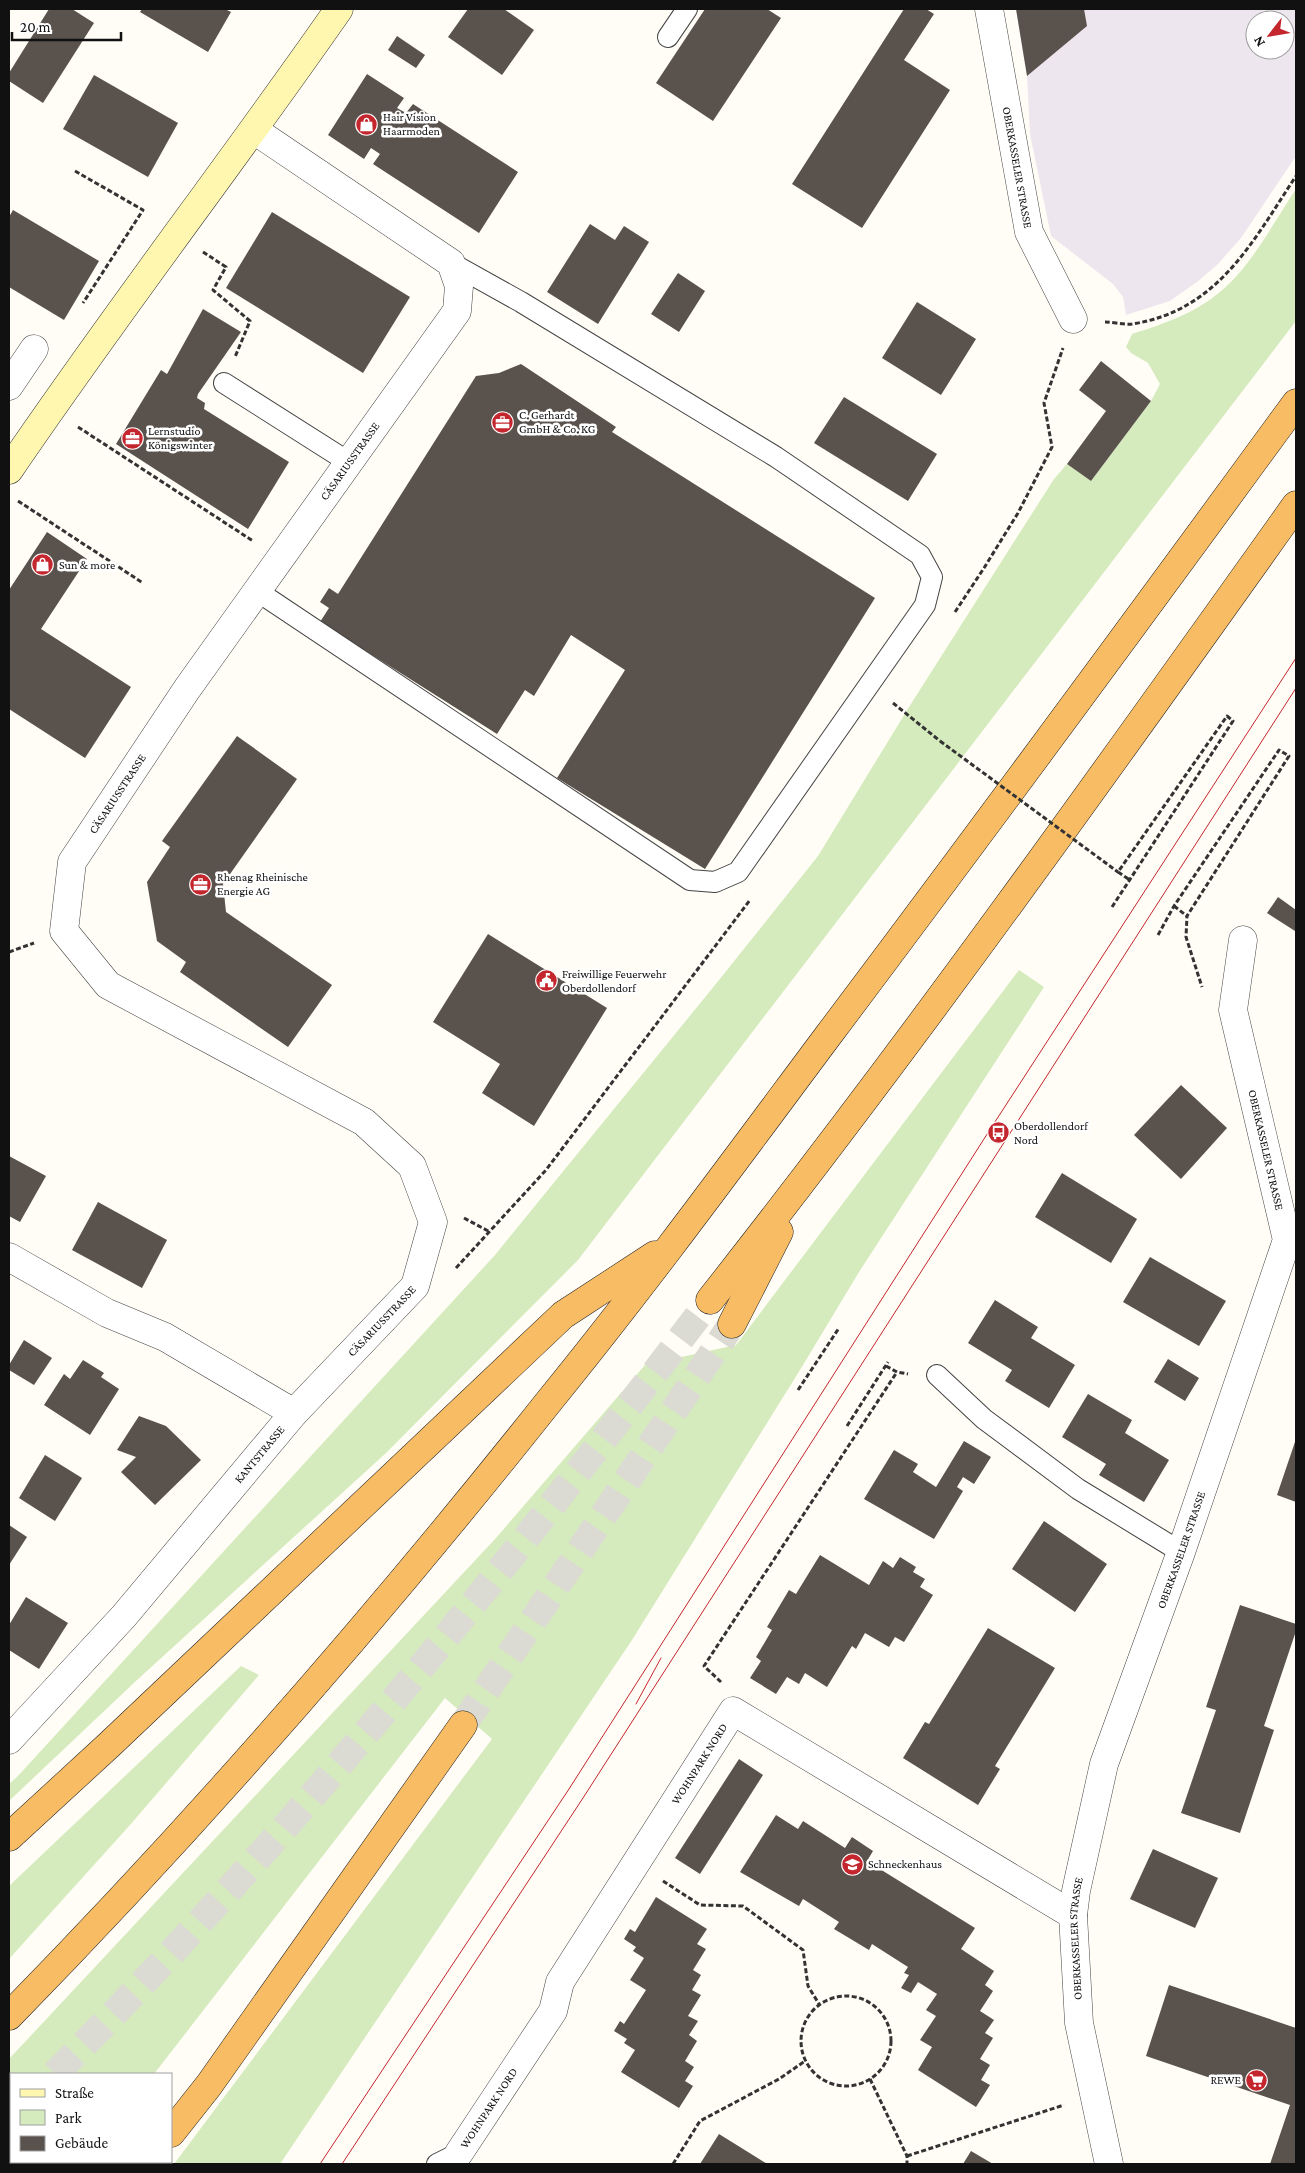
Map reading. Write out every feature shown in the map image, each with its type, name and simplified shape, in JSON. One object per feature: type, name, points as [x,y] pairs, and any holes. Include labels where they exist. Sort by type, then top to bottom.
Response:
[{"type":"highway","points":[[9,2016],[174,1842],[310,1689],[449,1526],[553,1397],[673,1243],[1021,779],[1296,403]]},
{"type":"highway","points":[[710,1300],[807,1177],[1080,809],[1296,505]]},
{"type":"highway","points":[[732,1324],[807,1177]]},
{"type":"highway","points":[[9,1837],[109,1745],[563,1315],[673,1243]]},
{"type":"highway","points":[[172,2132],[214,2077],[463,1725]]},
{"type":"main road","points":[[9,470],[51,408],[176,234],[254,130],[339,9]]},
{"type":"street","name":"OBERKASSELER STRASSE","points":[[989,9],[1029,232],[1073,319]]},
{"type":"street","points":[[254,130],[451,262]]},
{"type":"street","name":"CÄSARIUSSTRASSE","points":[[294,1413],[415,1286],[433,1222],[412,1166],[364,1122],[108,985],[64,932],[72,862],[187,689],[457,311],[458,286],[451,262]]},
{"type":"street","points":[[9,386],[34,349]]},
{"type":"street","name":"OBERKASSELER STRASSE","points":[[1109,2164],[1079,2023],[1073,1914],[1076,1891],[1104,1764],[1181,1552],[1292,1229],[1233,1010],[1243,940]]},
{"type":"street","name":"KANTSTRASSE","points":[[9,1257],[107,1313],[165,1338],[294,1413],[124,1616],[9,1740]]},
{"type":"street","name":"WOHNPARK NORD","points":[[448,2158],[553,2011],[560,1982],[733,1711],[1073,1914]]},
{"type":"lane","points":[[668,37],[688,9]]},
{"type":"lane","points":[[257,592],[690,880],[715,882],[738,872],[925,605],[932,578],[920,555],[776,457],[521,302],[451,262]]},
{"type":"lane","points":[[224,383],[350,463]]},
{"type":"lane","points":[[937,1374],[984,1419],[1078,1489],[1181,1552]]},
{"type":"path","points":[[75,171],[143,210],[78,310]]},
{"type":"path","points":[[176,234],[226,267],[213,290],[250,321],[224,383]]},
{"type":"path","points":[[51,408],[246,537]]},
{"type":"path","points":[[17,500],[143,583]]},
{"type":"path","points":[[893,703],[940,741],[1130,880]]},
{"type":"path","points":[[1112,906],[1233,721],[1227,716],[1118,872]]},
{"type":"path","points":[[1158,935],[1174,906],[1279,750],[1289,756],[1187,916],[1186,937],[1205,996],[1233,1010]]},
{"type":"path","points":[[1174,906],[1187,916]]},
{"type":"path","points":[[798,1390],[839,1328]]},
{"type":"path","points":[[847,1426],[888,1362]]},
{"type":"path","points":[[733,1711],[728,1689],[704,1666],[896,1372],[886,1366]]},
{"type":"path","points":[[636,1864],[700,1905],[743,1906],[803,1950],[808,1986],[819,2004]]},
{"type":"path","points":[[852,1996],[868,2001],[881,2012],[888,2027],[891,2042],[882,2070],[870,2080],[856,2086],[842,2087],[827,2083],[814,2074],[805,2061],[800,2046],[802,2030],[808,2016],[819,2004],[834,1997],[852,1996]]},
{"type":"path","points":[[673,2164],[700,2121],[779,2079],[805,2061]]},
{"type":"path","points":[[870,2080],[907,2156],[906,2164]]},
{"type":"path","points":[[907,2156],[1094,2095]]},
{"type":"shaded area","points":[[1016,9],[1296,9],[1296,156],[1241,238],[1218,264],[1170,301],[1126,315],[1123,297],[1113,284],[1051,236],[1030,134],[1027,76]]},
{"type":"green space","points":[[1296,189],[1296,321],[578,1260],[386,1453],[137,1680],[9,1801],[9,1784],[495,1255],[818,856],[909,707],[1054,479],[1067,464],[1091,481],[1151,401],[1160,384],[1148,363],[1131,353],[1126,347],[1132,334],[1190,312],[1221,291],[1253,256]]},
{"type":"green space","points":[[1019,970],[1044,987],[859,1272],[632,1640],[280,2164],[174,2164],[492,1739],[445,1698],[155,2073],[10,2073],[10,2163],[86,2163],[9,2164],[9,2059],[496,1538],[645,1365],[736,1345]]},
{"type":"green space","points":[[241,1666],[259,1675],[130,1825],[9,1959],[9,1886]]},
{"type":"building","points":[[49,9],[72,9],[94,23],[43,103],[9,81],[9,73]]},
{"type":"building","points":[[142,9],[225,9],[231,12],[208,52],[140,12]]},
{"type":"building","points":[[468,9],[504,9],[534,30],[502,75],[448,37]]},
{"type":"building","points":[[705,9],[767,9],[781,18],[713,121],[656,83]]},
{"type":"building","points":[[904,9],[926,9],[934,14],[904,60],[950,90],[862,228],[792,184]]},
{"type":"building","points":[[1016,9],[1084,9],[1087,26],[1027,76]]},
{"type":"building","points":[[397,36],[425,55],[416,68],[388,50]]},
{"type":"building","points":[[367,74],[404,98],[397,108],[406,113],[413,104],[518,172],[479,233],[373,164],[380,154],[371,148],[364,159],[328,135]]},
{"type":"building","points":[[94,75],[178,123],[148,177],[63,129]]},
{"type":"building","points":[[13,210],[99,261],[64,320],[9,287],[9,217]]},
{"type":"building","points":[[272,212],[410,297],[363,373],[226,288]]},
{"type":"building","points":[[590,224],[615,240],[624,226],[649,242],[598,324],[547,292]]},
{"type":"building","points":[[678,273],[705,291],[679,332],[651,314]]},
{"type":"building","points":[[917,302],[976,339],[941,395],[882,358]]},
{"type":"building","points":[[203,309],[241,332],[197,398],[205,403],[204,409],[289,462],[248,529],[116,444],[161,370],[167,374]]},
{"type":"building","points":[[1101,361],[1151,401],[1091,481],[1067,464],[1106,411],[1079,390]]},
{"type":"building","points":[[521,364],[616,427],[612,432],[875,598],[705,869],[557,778],[625,670],[571,635],[534,696],[525,690],[497,734],[320,622],[329,608],[320,602],[329,588],[338,594],[476,376],[499,373]]},
{"type":"building","points":[[844,397],[937,454],[908,501],[814,443]]},
{"type":"building","points":[[47,532],[87,559],[41,629],[131,687],[85,758],[9,709],[9,590]]},
{"type":"building","points":[[237,736],[297,779],[223,884],[226,912],[332,985],[288,1047],[180,972],[186,962],[157,941],[147,882],[170,847],[162,841]]},
{"type":"building","points":[[1278,897],[1296,910],[1295,931],[1267,913]]},
{"type":"building","points":[[488,934],[607,1008],[534,1126],[482,1093],[500,1064],[433,1022]]},
{"type":"building","points":[[1181,1085],[1227,1128],[1181,1179],[1134,1135]]},
{"type":"building","points":[[9,1156],[46,1176],[20,1222],[9,1216]]},
{"type":"building","points":[[1062,1173],[1137,1219],[1111,1263],[1035,1217]]},
{"type":"building","points":[[98,1202],[167,1240],[142,1288],[72,1250]]},
{"type":"building","points":[[1150,1257],[1226,1301],[1199,1346],[1123,1302]]},
{"type":"building","points":[[995,1300],[1038,1327],[1031,1338],[1075,1365],[1049,1408],[1005,1381],[1012,1370],[968,1343]]},
{"type":"building","points":[[24,1340],[52,1358],[34,1385],[9,1370],[9,1365]]},
{"type":"building","points":[[1168,1359],[1199,1378],[1185,1401],[1154,1382]]},
{"type":"building","points":[[83,1360],[104,1373],[101,1377],[119,1389],[90,1435],[44,1405],[64,1374],[70,1379]]},
{"type":"building","points":[[1088,1394],[1132,1420],[1125,1433],[1169,1460],[1144,1502],[1099,1475],[1106,1464],[1062,1437]]},
{"type":"building","points":[[139,1416],[166,1426],[201,1460],[155,1505],[121,1472],[136,1457],[117,1450]]},
{"type":"building","points":[[1296,1439],[1296,1502],[1277,1495]]},
{"type":"building","points":[[964,1441],[991,1457],[974,1484],[963,1477],[957,1487],[963,1491],[934,1539],[864,1499],[894,1450],[918,1464],[913,1472],[936,1487]]},
{"type":"building","points":[[45,1455],[82,1478],[55,1521],[19,1498]]},
{"type":"building","points":[[1044,1521],[1107,1564],[1075,1612],[1012,1569]]},
{"type":"building","points":[[9,1525],[27,1537],[9,1565]]},
{"type":"building","points":[[820,1555],[869,1585],[883,1561],[893,1568],[900,1557],[916,1567],[913,1572],[925,1579],[920,1587],[933,1595],[904,1642],[895,1637],[889,1647],[865,1633],[856,1649],[852,1646],[827,1687],[805,1673],[799,1684],[787,1677],[776,1694],[750,1678],[761,1661],[756,1657],[772,1630],[767,1627],[789,1590],[796,1594]]},
{"type":"building","points":[[26,1597],[68,1623],[39,1669],[9,1650],[9,1625]]},
{"type":"building","points":[[1240,1605],[1296,1624],[1296,1631],[1264,1726],[1274,1730],[1240,1833],[1181,1813],[1216,1710],[1206,1707]]},
{"type":"building","points":[[988,1628],[1055,1668],[995,1766],[1000,1769],[978,1805],[903,1758],[925,1722],[929,1724]]},
{"type":"building","points":[[739,1759],[763,1775],[700,1874],[675,1858]]},
{"type":"building","points":[[776,1815],[798,1829],[803,1821],[845,1848],[852,1837],[873,1851],[867,1861],[975,1928],[961,1949],[994,1971],[985,1985],[993,1991],[980,2011],[994,2020],[985,2033],[993,2038],[980,2059],[990,2065],[981,2080],[990,2085],[976,2107],[918,2070],[932,2047],[920,2040],[936,2016],[926,2010],[937,1994],[918,1982],[911,1993],[901,1988],[909,1975],[904,1973],[908,1967],[872,1944],[869,1950],[834,1929],[839,1922],[803,1899],[799,1906],[740,1872]]},
{"type":"building","points":[[1153,1849],[1218,1878],[1195,1928],[1130,1899]]},
{"type":"building","points":[[656,1897],[707,1929],[697,1944],[706,1949],[693,1970],[701,1975],[692,1990],[701,1995],[688,2016],[698,2021],[689,2035],[697,2041],[685,2061],[694,2067],[685,2081],[693,2086],[679,2108],[621,2072],[635,2050],[624,2043],[627,2039],[614,2031],[620,2021],[624,2024],[646,1990],[630,1980],[644,1958],[633,1951],[636,1947],[624,1939],[630,1929],[635,1932]]},
{"type":"building","name":"REWE","points":[[1169,1985],[1296,2028],[1296,2164],[1270,2164],[1290,2105],[1146,2056]]},
{"type":"building","points":[[719,2134],[764,2162],[768,2164],[700,2164]]},
{"type":"building","points":[[971,2151],[993,2164],[963,2164]]},
{"type":"tunnel","points":[[56,2073],[229,1890],[313,1795],[476,1600],[710,1300]]},
{"type":"tunnel","points":[[463,1725],[732,1324]]},
{"type":"tram line","points":[[320,2164],[569,1789],[991,1128],[1296,658]]},
{"type":"tram line","points":[[342,2164],[583,1798],[1296,688]]},
{"type":"tram line","points":[[636,1704],[661,1658]]},
{"type":"place","name":"Hair Vision Haarmoden","points":[[367,124]]},
{"type":"place","name":"C. Gerhardt GmbH & Co. KG","points":[[503,422]]},
{"type":"place","name":"Lernstudio Königswinter","points":[[132,438]]},
{"type":"place","name":"Sun & more","points":[[43,565]]},
{"type":"place","name":"Rhenag Rheinische Energie AG","points":[[201,884]]},
{"type":"place","name":"Freiwillige Feuerwehr Oberdollendorf","points":[[546,981]]},
{"type":"place","name":"Oberdollendorf Nord","points":[[998,1133]]},
{"type":"place","name":"Schneckenhaus","points":[[852,1864]]},
{"type":"place","name":"REWE","points":[[1257,2080]]}]
